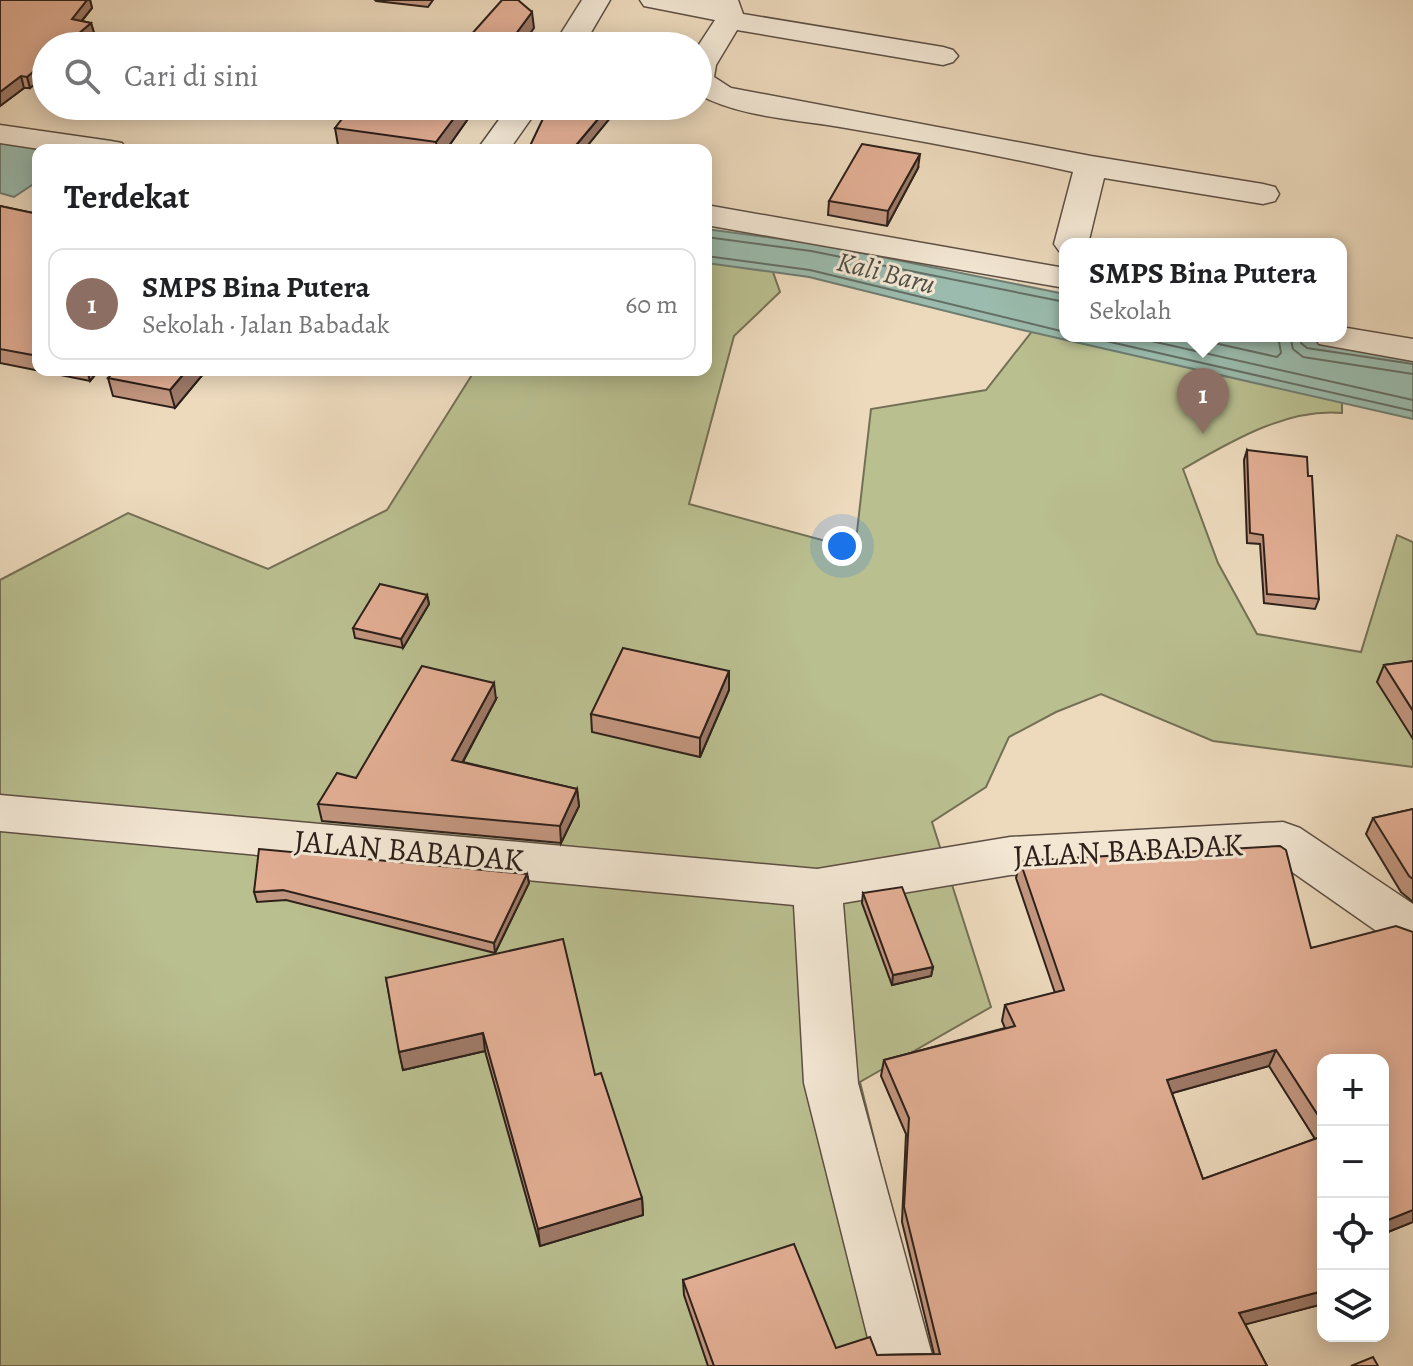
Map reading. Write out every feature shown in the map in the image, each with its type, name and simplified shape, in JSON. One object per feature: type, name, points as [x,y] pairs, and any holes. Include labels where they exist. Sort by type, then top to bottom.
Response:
[{"type":"street","points":[[577,32],[596,0]]},
{"type":"street","points":[[654,0],[727,11],[943,56]]},
{"type":"street","points":[[712,42],[727,11]]},
{"type":"street","points":[[712,90],[720,94],[1091,166],[1263,194]]},
{"type":"street","points":[[497,144],[515,120]]},
{"type":"street","points":[[0,134],[69,144]]},
{"type":"street","points":[[1073,238],[1091,166]]},
{"type":"street","points":[[712,216],[1059,274]]},
{"type":"street","points":[[1347,339],[1413,350]]},
{"type":"street","name":"JALAN BABADAK","points":[[0,813],[817,888],[1010,856],[1283,841],[1413,930]]},
{"type":"street","points":[[817,888],[831,1083],[905,1366]]},
{"type":"green space","points":[[712,252],[768,258],[780,292],[734,336],[689,504],[855,549],[871,409],[986,390],[1037,325],[1059,334],[1059,342],[1093,342],[1342,396],[1342,413],[1321,413],[1279,421],[1239,438],[1183,469],[1218,563],[1257,634],[1361,652],[1397,535],[1413,542],[1413,767],[1213,741],[1101,694],[1056,712],[1009,737],[986,787],[932,822],[991,1007],[860,1082],[892,1211],[924,1366],[0,1366],[0,580],[128,513],[268,569],[387,510],[471,376],[712,376]]},
{"type":"water","points":[[0,141],[32,147],[32,185],[14,197],[0,193]]},
{"type":"water","name":"Kali Baru","points":[[712,230],[812,243],[1059,293],[1059,338],[1018,329],[809,277],[712,264]]},
{"type":"water","points":[[1075,342],[1324,342],[1413,356],[1413,419]]},
{"type":"building","points":[[0,0],[87,0],[72,19],[91,23],[80,32],[32,32],[32,73],[27,77],[21,76],[0,92]]},
{"type":"building","points":[[502,0],[518,0],[532,12],[517,32],[473,32]]},
{"type":"building","points":[[341,120],[452,120],[436,142],[335,128]]},
{"type":"building","points":[[542,120],[597,120],[577,144],[531,144]]},
{"type":"building","points":[[862,144],[920,154],[888,211],[829,201]]},
{"type":"building","points":[[0,206],[32,213],[32,355],[0,349]]},
{"type":"building","points":[[110,376],[182,376],[170,390],[108,378]]},
{"type":"building","points":[[1247,450],[1307,457],[1308,476],[1312,476],[1319,599],[1267,594],[1263,535],[1250,533]]},
{"type":"building","points":[[380,584],[427,595],[401,639],[353,628]]},
{"type":"building","points":[[623,648],[729,671],[700,738],[591,714]]},
{"type":"building","points":[[1413,661],[1413,711],[1384,665]]},
{"type":"building","points":[[422,666],[494,683],[452,760],[577,789],[560,826],[318,804],[337,773],[356,778]]},
{"type":"building","points":[[1413,809],[1413,879],[1373,818]]},
{"type":"building","points":[[1280,846],[1286,850],[1311,948],[1396,926],[1413,932],[1413,1210],[1389,1220],[1389,1054],[1317,1054],[1317,1114],[1276,1050],[1167,1080],[1203,1179],[1317,1138],[1317,1293],[1239,1313],[1267,1366],[714,1366],[683,1280],[794,1244],[836,1348],[870,1337],[877,1355],[940,1354],[904,1207],[909,1118],[884,1060],[1015,1026],[1005,1005],[1064,990],[1020,861]]},
{"type":"building","points":[[259,849],[527,874],[494,943],[283,890],[254,892]]},
{"type":"building","points":[[902,887],[933,967],[893,975],[863,893]]},
{"type":"building","points":[[563,939],[595,1075],[601,1073],[642,1198],[538,1229],[483,1033],[399,1052],[386,978]]},
{"type":"building","points":[[1373,1357],[1378,1366],[1351,1366]]},
{"type":"place","name":"SMPS Bina Putera","points":[[1203,434]]}]
